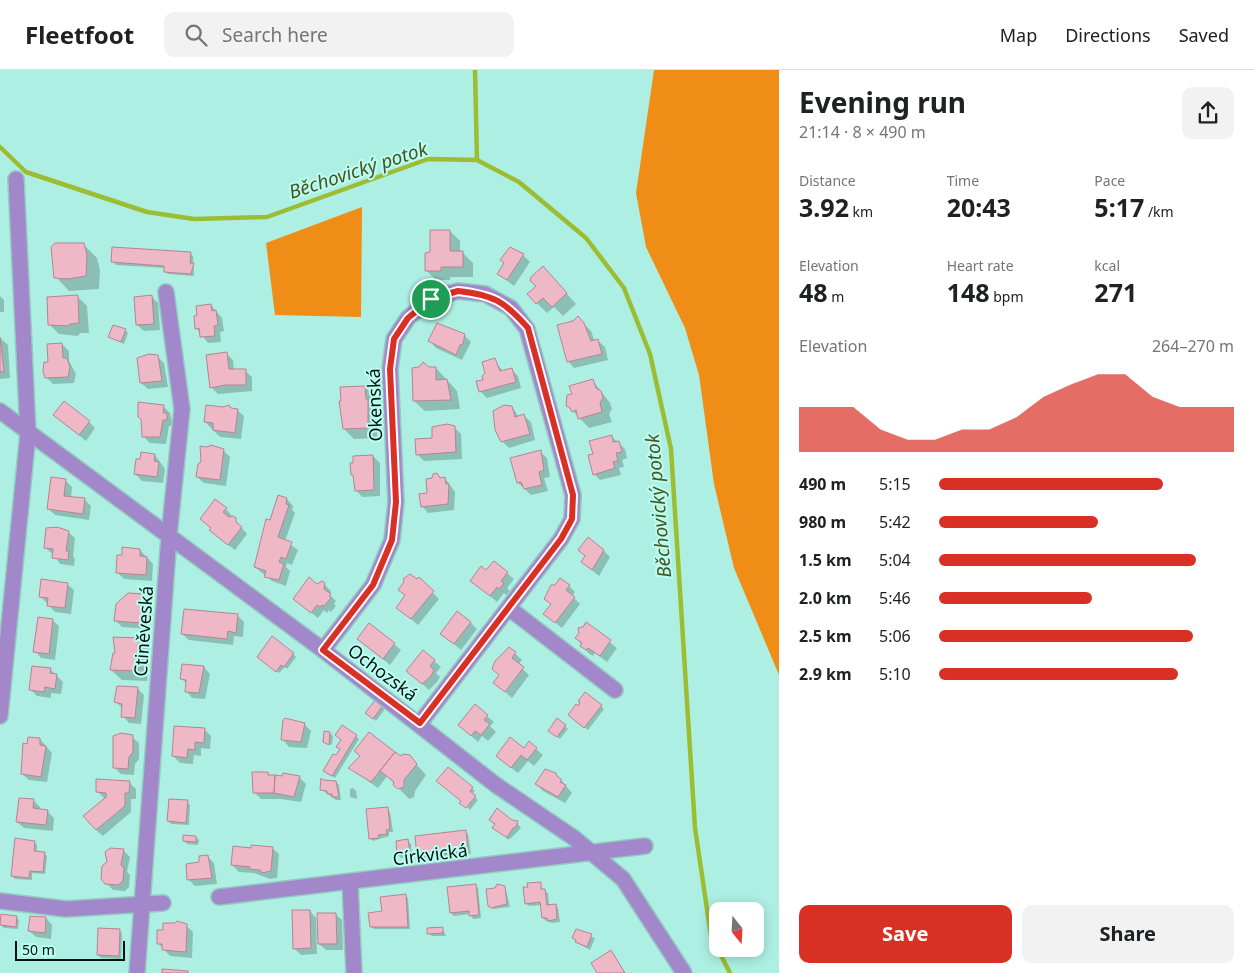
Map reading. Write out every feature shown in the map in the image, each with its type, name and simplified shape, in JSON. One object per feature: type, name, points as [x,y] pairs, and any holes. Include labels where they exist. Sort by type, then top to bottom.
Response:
[{"type":"street","points":[[0,716],[7,588],[28,433],[16,179]]},
{"type":"street","name":"Okenská","points":[[323,650],[373,585],[392,540],[396,502],[390,369],[394,339],[408,318],[431,299],[458,291],[485,294],[511,308],[528,328],[573,495],[572,519],[561,539],[510,608],[420,723]]},
{"type":"street","name":"Ctiněveská","points":[[137,973],[169,536],[182,408],[166,292]]},
{"type":"street","name":"Ochozská","points":[[0,411],[7,414],[28,433],[323,650],[420,723],[496,784],[592,852],[623,879],[684,973]]},
{"type":"street","points":[[510,608],[614,690]]},
{"type":"street","name":"Církvická","points":[[219,897],[350,883],[645,846]]},
{"type":"street","points":[[350,883],[354,973]]},
{"type":"street","points":[[0,901],[66,909],[141,906],[163,903]]},
{"type":"shaded area","points":[[654,70],[779,70],[779,675],[734,568],[714,484],[699,375],[685,328],[646,247],[636,193]]},
{"type":"shaded area","points":[[362,207],[361,317],[275,315],[266,243]]},
{"type":"building","points":[[430,230],[450,230],[450,251],[463,251],[463,267],[441,267],[441,271],[425,271],[425,253],[430,252]]},
{"type":"building","points":[[55,243],[84,243],[87,255],[86,276],[68,279],[54,278],[51,247]]},
{"type":"building","points":[[112,247],[191,252],[190,263],[194,263],[191,274],[164,272],[164,266],[111,262]]},
{"type":"building","points":[[510,247],[524,254],[507,280],[497,274],[504,263],[500,260]]},
{"type":"building","points":[[543,266],[567,293],[552,307],[543,298],[536,304],[527,294],[536,286],[530,281],[531,277]]},
{"type":"building","points":[[78,295],[79,323],[68,326],[48,325],[47,297]]},
{"type":"building","points":[[152,295],[154,324],[136,325],[134,297]]},
{"type":"building","points":[[211,304],[212,311],[216,310],[218,325],[214,326],[215,336],[200,337],[199,328],[195,329],[194,316],[197,315],[196,306]]},
{"type":"building","points":[[578,316],[584,323],[591,341],[598,339],[602,354],[567,362],[557,325],[573,321]]},
{"type":"building","points":[[437,323],[465,334],[463,344],[460,345],[456,355],[428,341]]},
{"type":"building","points":[[113,325],[126,329],[121,342],[108,337]]},
{"type":"building","points":[[0,337],[4,372],[0,372]]},
{"type":"building","points":[[62,343],[63,358],[67,358],[70,367],[68,377],[45,378],[43,371],[44,362],[48,362],[47,344]]},
{"type":"building","points":[[227,352],[229,369],[246,369],[246,385],[225,385],[210,388],[206,355]]},
{"type":"building","points":[[149,354],[158,355],[162,381],[140,383],[137,358]]},
{"type":"building","points":[[495,358],[500,371],[512,368],[516,382],[479,392],[476,381],[483,380],[482,376],[485,373],[482,362]]},
{"type":"building","points":[[423,362],[429,367],[436,367],[436,380],[447,379],[451,400],[413,401],[412,368],[419,367]]},
{"type":"building","points":[[593,379],[596,388],[601,391],[603,398],[600,403],[602,412],[578,419],[576,410],[572,412],[566,406],[567,395],[572,394],[569,386]]},
{"type":"building","points":[[365,386],[366,399],[368,399],[368,428],[343,429],[339,401],[341,401],[340,387]]},
{"type":"building","points":[[64,401],[90,421],[79,435],[53,415]]},
{"type":"building","points":[[138,402],[164,405],[163,413],[167,413],[167,420],[163,420],[160,437],[142,437],[141,419],[138,417]]},
{"type":"building","points":[[206,405],[223,407],[229,405],[231,408],[238,409],[235,433],[213,430],[213,423],[204,422]]},
{"type":"building","points":[[504,405],[512,406],[515,417],[524,414],[530,434],[501,442],[495,430],[493,411]]},
{"type":"building","points":[[447,424],[455,426],[456,452],[416,455],[415,439],[432,438],[432,427]]},
{"type":"building","points":[[612,435],[613,442],[619,441],[622,452],[616,453],[618,461],[613,462],[615,468],[593,475],[588,455],[593,454],[589,441]]},
{"type":"building","points":[[211,445],[224,449],[220,480],[196,477],[198,464],[201,462],[200,446],[207,447]]},
{"type":"building","points":[[541,450],[544,470],[539,472],[542,485],[524,489],[521,482],[517,483],[510,458]]},
{"type":"building","points":[[141,452],[155,454],[154,461],[159,462],[157,477],[134,474],[136,459],[140,459]]},
{"type":"building","points":[[373,455],[374,490],[355,491],[350,463],[353,463],[353,456]]},
{"type":"building","points":[[437,473],[440,478],[445,477],[446,484],[449,484],[448,504],[421,507],[419,494],[427,493],[426,479],[432,478],[433,474]]},
{"type":"building","points":[[51,477],[66,479],[64,496],[85,498],[83,514],[47,509]]},
{"type":"building","points":[[278,495],[287,498],[286,504],[289,505],[278,537],[292,542],[286,559],[281,557],[279,562],[284,564],[279,580],[264,577],[266,571],[254,567],[266,519],[270,520]]},
{"type":"building","points":[[215,499],[227,508],[223,512],[229,517],[233,516],[236,518],[236,522],[242,527],[228,545],[209,530],[211,528],[200,519]]},
{"type":"building","points":[[57,527],[69,531],[66,551],[69,551],[68,560],[52,558],[53,549],[44,548],[46,528]]},
{"type":"building","points":[[588,537],[604,550],[592,570],[581,562],[585,556],[578,550]]},
{"type":"building","points":[[122,547],[140,549],[140,556],[147,557],[146,575],[116,573],[117,555],[122,555]]},
{"type":"building","points":[[494,561],[508,572],[501,581],[504,583],[499,589],[497,587],[490,596],[470,581],[481,566],[486,570]]},
{"type":"building","points":[[410,574],[417,579],[419,577],[434,591],[411,619],[396,608],[405,595],[398,590],[404,582],[403,579]]},
{"type":"building","points":[[309,577],[317,584],[322,581],[325,583],[324,589],[331,594],[329,596],[331,598],[324,606],[320,607],[317,605],[311,613],[293,599]]},
{"type":"building","points":[[560,578],[570,585],[566,590],[575,597],[555,623],[543,614],[551,604],[544,599],[551,585],[555,585]]},
{"type":"building","points":[[41,579],[68,583],[65,608],[47,606],[48,598],[39,597]]},
{"type":"building","points":[[128,593],[144,594],[144,607],[147,607],[147,614],[143,613],[142,623],[114,621],[116,604]]},
{"type":"building","points":[[184,609],[238,614],[236,633],[228,631],[227,639],[181,634]]},
{"type":"building","points":[[457,611],[471,622],[454,644],[440,634]]},
{"type":"building","points":[[38,617],[53,619],[49,654],[33,652]]},
{"type":"building","points":[[586,622],[611,640],[600,656],[588,648],[586,650],[580,646],[582,643],[575,638],[579,633],[578,628],[583,627]]},
{"type":"building","points":[[369,623],[395,643],[383,659],[357,639]]},
{"type":"building","points":[[272,636],[294,653],[284,667],[281,665],[276,672],[257,657]]},
{"type":"building","points":[[113,637],[141,638],[138,671],[110,670],[113,653],[115,653]]},
{"type":"building","points":[[509,647],[516,652],[512,658],[524,667],[505,692],[493,683],[499,675],[492,669],[495,661]]},
{"type":"building","points":[[423,650],[435,660],[430,666],[434,670],[431,676],[422,684],[406,671]]},
{"type":"building","points":[[182,664],[204,666],[199,693],[185,692],[186,680],[180,679]]},
{"type":"building","points":[[32,666],[51,668],[50,673],[57,674],[55,689],[45,687],[44,692],[29,690]]},
{"type":"building","points":[[117,686],[138,687],[135,718],[121,717],[122,704],[114,702]]},
{"type":"building","points":[[585,692],[602,705],[584,728],[568,715],[576,704],[578,706],[580,702],[578,701]]},
{"type":"building","points":[[376,699],[383,705],[373,719],[365,713]]},
{"type":"building","points":[[475,704],[488,715],[484,720],[490,724],[481,735],[475,731],[471,736],[458,725]]},
{"type":"building","points":[[285,718],[305,723],[301,742],[281,740],[283,720]]},
{"type":"building","points":[[557,718],[566,725],[557,737],[548,731]]},
{"type":"building","points":[[342,725],[357,735],[332,776],[323,771],[333,754],[336,755],[340,749],[336,747],[341,740],[335,735]]},
{"type":"building","points":[[174,726],[205,728],[204,743],[195,742],[195,750],[188,749],[187,758],[172,756]]},
{"type":"building","points":[[324,731],[330,732],[329,745],[323,742]]},
{"type":"building","points":[[369,732],[395,752],[371,782],[348,768],[360,756],[354,751]]},
{"type":"building","points":[[121,733],[133,735],[133,752],[129,757],[128,769],[113,768],[113,736]]},
{"type":"building","points":[[28,737],[40,738],[40,745],[46,746],[41,777],[21,774],[23,743],[27,744]]},
{"type":"building","points":[[510,737],[524,748],[529,741],[537,748],[527,760],[521,755],[511,768],[496,756]]},
{"type":"building","points":[[395,752],[401,756],[403,754],[410,755],[417,764],[404,780],[404,787],[398,789],[393,785],[394,782],[380,771]]},
{"type":"building","points":[[448,767],[473,787],[470,791],[476,796],[466,808],[459,803],[461,801],[436,781]]},
{"type":"building","points":[[545,769],[556,773],[562,780],[560,782],[566,785],[558,797],[535,784]]},
{"type":"building","points":[[252,772],[268,772],[268,775],[275,775],[274,793],[253,793]]},
{"type":"building","points":[[283,773],[300,776],[294,797],[274,793],[275,775],[282,776]]},
{"type":"building","points":[[321,778],[323,780],[336,781],[339,797],[332,797],[332,794],[327,794],[327,791],[320,790]]},
{"type":"building","points":[[96,779],[130,781],[129,793],[125,793],[125,806],[96,830],[83,816],[106,797],[106,793],[96,792]]},
{"type":"building","points":[[19,798],[34,799],[33,808],[48,810],[46,825],[16,822]]},
{"type":"building","points":[[169,799],[188,800],[186,823],[167,821]]},
{"type":"building","points":[[388,807],[390,829],[386,830],[387,834],[378,835],[379,838],[369,839],[366,809]]},
{"type":"building","points":[[497,808],[512,820],[518,821],[516,827],[513,828],[507,837],[509,839],[492,828],[495,824],[489,820]]},
{"type":"building","points":[[466,830],[468,851],[417,857],[415,836]]},
{"type":"building","points":[[183,835],[196,836],[196,842],[183,841]]},
{"type":"building","points":[[15,838],[35,841],[34,851],[45,852],[43,872],[30,871],[29,878],[11,876]]},
{"type":"building","points":[[408,839],[410,854],[397,855],[396,841]]},
{"type":"building","points":[[251,845],[273,847],[271,871],[262,873],[260,870],[249,869],[250,867],[231,865],[233,846],[251,848]]},
{"type":"building","points":[[110,848],[124,849],[121,865],[124,868],[123,881],[118,885],[105,884],[101,879],[102,866],[107,862],[105,852]]},
{"type":"building","points":[[208,855],[212,878],[187,880],[186,864],[199,862],[199,856]]},
{"type":"building","points":[[541,882],[541,889],[545,889],[547,905],[556,904],[557,919],[548,921],[547,918],[542,918],[540,902],[525,904],[523,887],[528,887],[527,883]]},
{"type":"building","points":[[476,884],[479,915],[469,916],[469,911],[450,913],[447,887]]},
{"type":"building","points":[[497,884],[505,886],[507,904],[491,908],[488,906],[486,889],[495,888]]},
{"type":"building","points":[[406,894],[408,927],[370,927],[368,913],[382,911],[380,897]]},
{"type":"building","points":[[292,910],[310,910],[311,948],[293,949]]},
{"type":"building","points":[[317,913],[336,913],[337,944],[318,944]]},
{"type":"building","points":[[1,914],[17,916],[16,927],[0,925]]},
{"type":"building","points":[[30,916],[46,917],[45,933],[28,931]]},
{"type":"building","points":[[177,921],[187,924],[186,952],[162,950],[162,944],[157,944],[157,930],[163,930],[163,923],[175,923]]},
{"type":"building","points":[[443,927],[443,933],[427,934],[427,928]]},
{"type":"building","points":[[98,928],[120,929],[119,956],[97,955]]},
{"type":"building","points":[[576,929],[592,934],[587,947],[575,942],[576,940],[572,938]]},
{"type":"building","points":[[611,950],[625,973],[597,973],[591,963]]},
{"type":"building","points":[[162,969],[188,971],[188,973],[162,973]]},
{"type":"waterway","points":[[475,70],[477,160]]},
{"type":"waterway","name":"Běchovický potok","points":[[0,147],[26,172],[147,212],[194,219],[267,217],[428,159],[477,160],[519,182],[586,238],[624,288],[650,354],[671,449],[695,828],[711,936],[730,973]]},
{"type":"route","points":[[458,291],[485,294],[511,308],[528,328],[573,495],[572,519],[561,539],[420,723],[323,650],[373,585],[392,540],[396,502],[390,369],[394,339],[408,318],[431,299],[458,291]]}]
